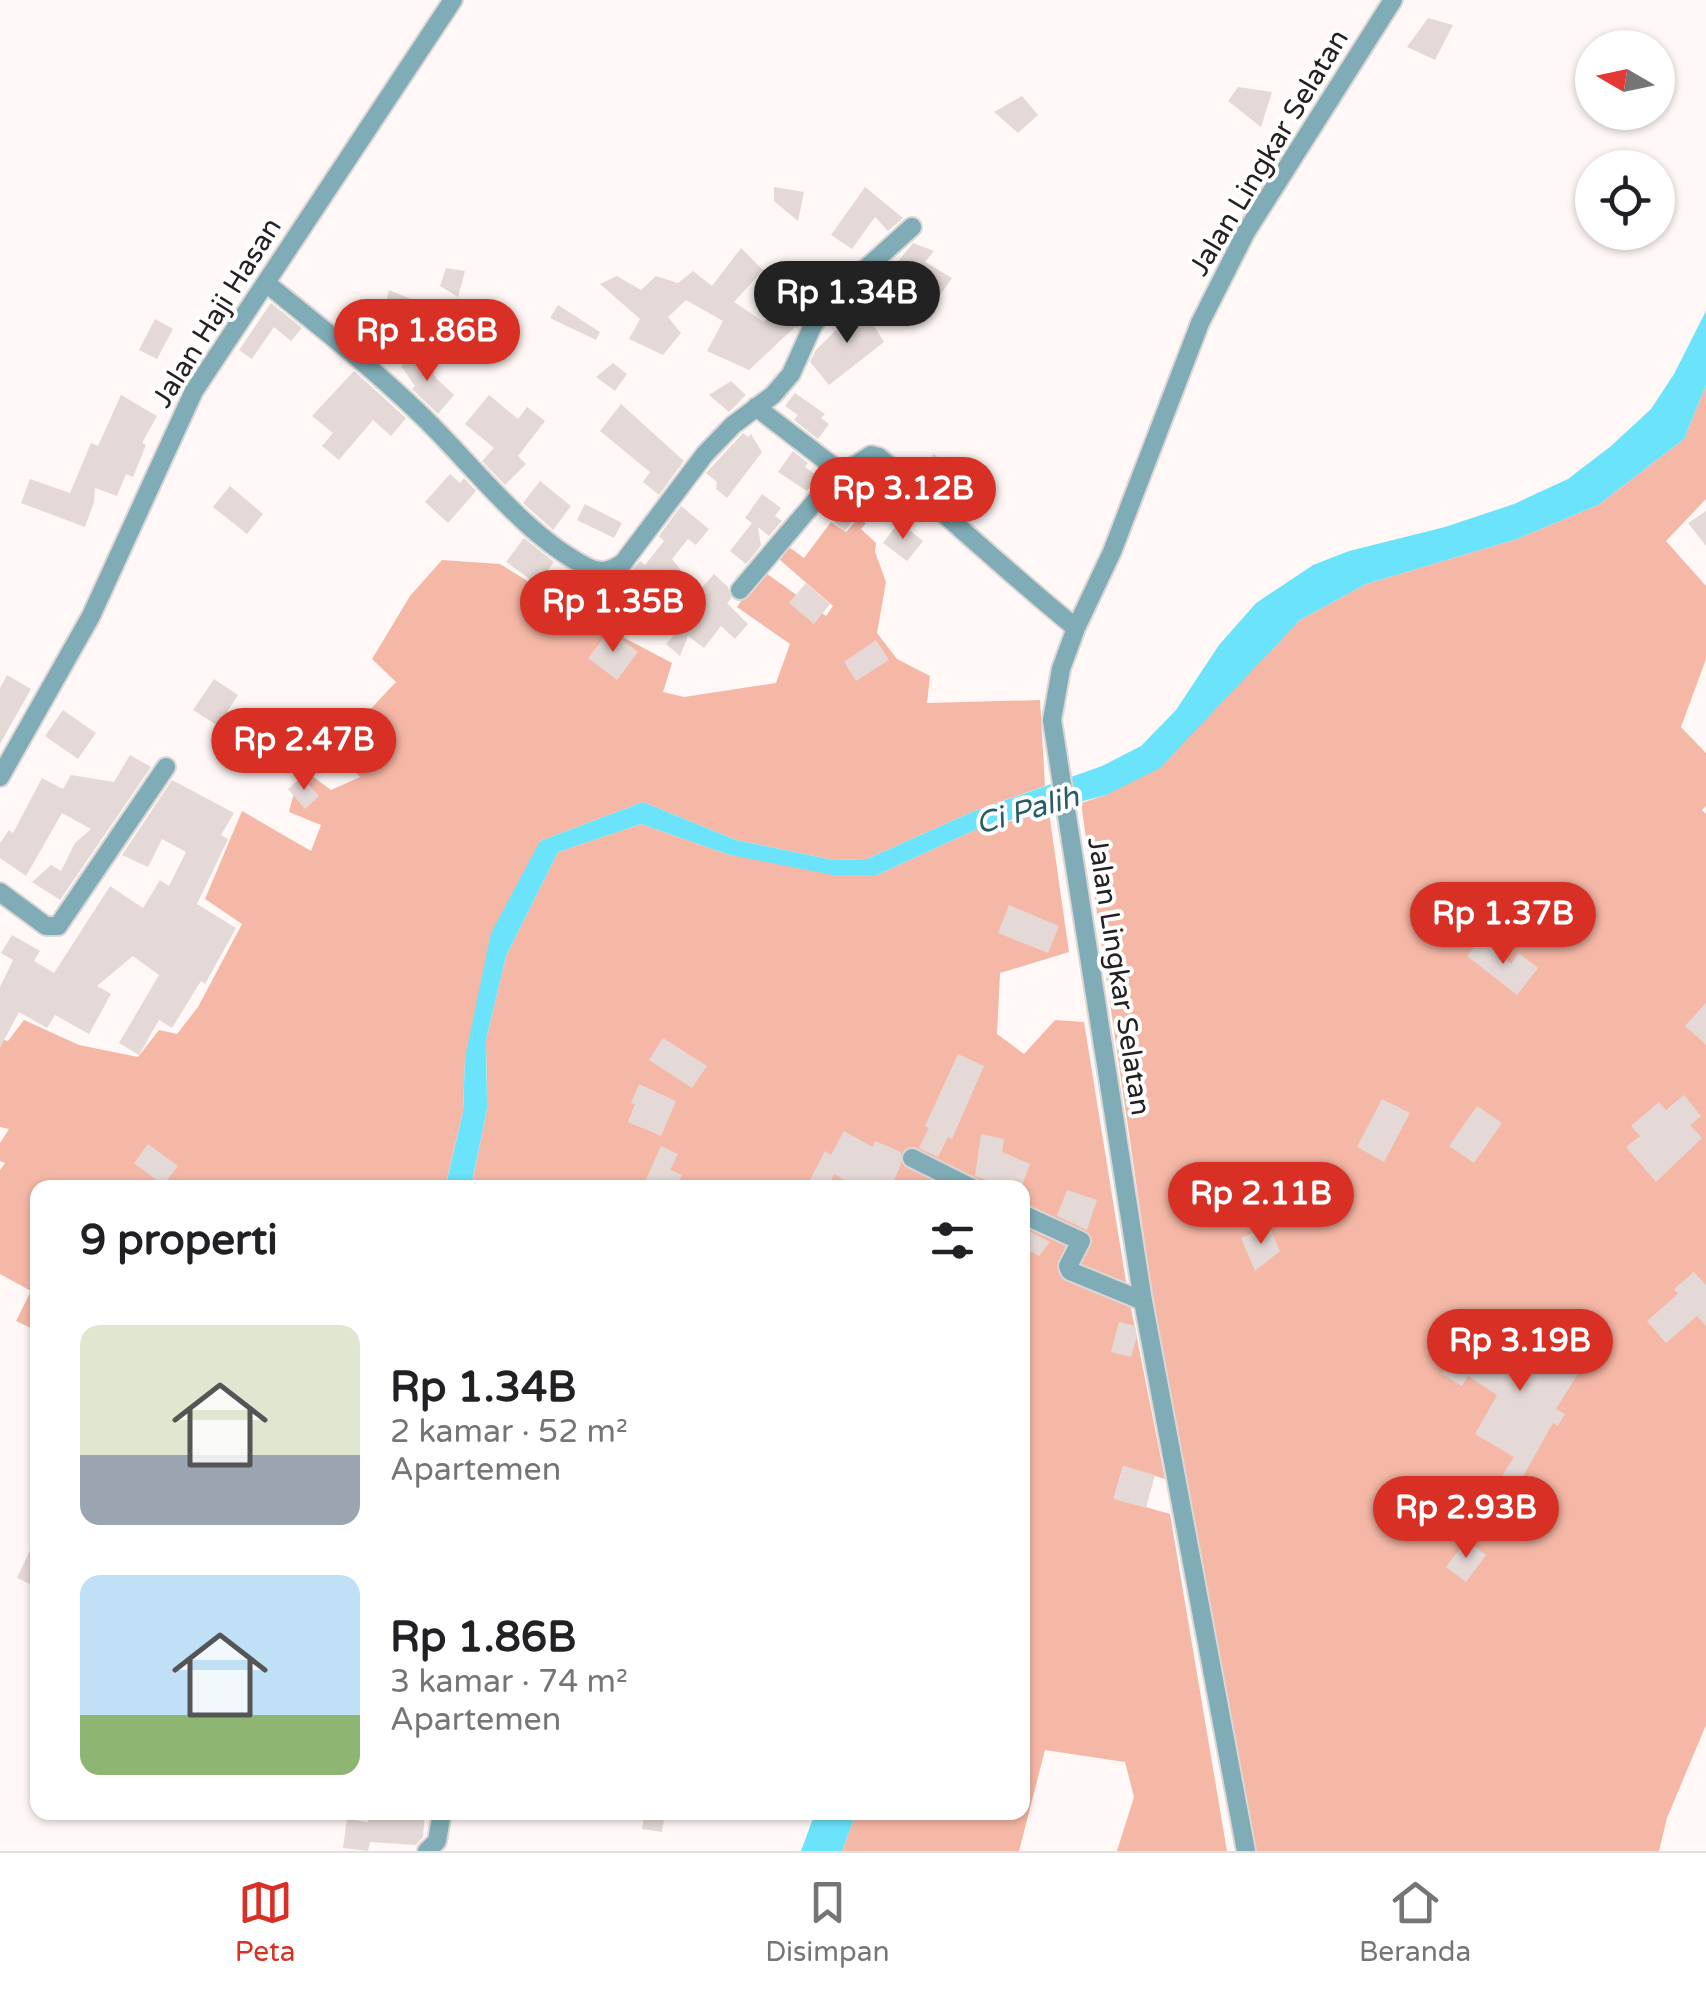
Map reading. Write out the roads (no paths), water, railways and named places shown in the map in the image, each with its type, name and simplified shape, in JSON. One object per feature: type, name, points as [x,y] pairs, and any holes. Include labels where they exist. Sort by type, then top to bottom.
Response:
[{"type":"street","name":"Jalan Haji Hasan","points":[[0,777],[91,616],[194,391],[453,0]]},
{"type":"street","name":"Jalan Lingkar Selatan","points":[[1246,1851],[1144,1302],[1052,720],[1061,669],[1076,628],[1112,552],[1200,324],[1246,232],[1392,0]]},
{"type":"street","points":[[266,283],[421,415],[526,522],[565,552],[601,571],[623,563],[705,454],[791,374],[814,325],[832,299],[912,227]]},
{"type":"street","points":[[756,407],[842,473]]},
{"type":"street","points":[[740,590],[842,473],[868,456],[879,457],[1076,628]]},
{"type":"street","points":[[0,892],[46,926],[58,926],[166,767]]},
{"type":"street","points":[[912,1158],[956,1180]]},
{"type":"street","points":[[1030,1218],[1082,1241],[1068,1266],[1070,1271],[1144,1302]]},
{"type":"street","points":[[427,1851],[437,1841],[441,1820]]},
{"type":"water","name":"Ci Palih","points":[[1706,311],[1706,385],[1684,439],[1598,505],[1517,539],[1366,584],[1300,620],[1160,768],[1106,795],[977,829],[877,875],[833,875],[730,855],[641,824],[558,852],[506,956],[486,1040],[487,1109],[472,1180],[447,1180],[463,1112],[465,1058],[491,933],[540,841],[643,802],[736,840],[833,860],[867,859],[972,812],[1102,766],[1141,746],[1176,710],[1219,645],[1256,603],[1313,565],[1514,504],[1568,479],[1651,409]]},
{"type":"water","points":[[812,1820],[853,1820],[842,1851],[801,1851]]}]
